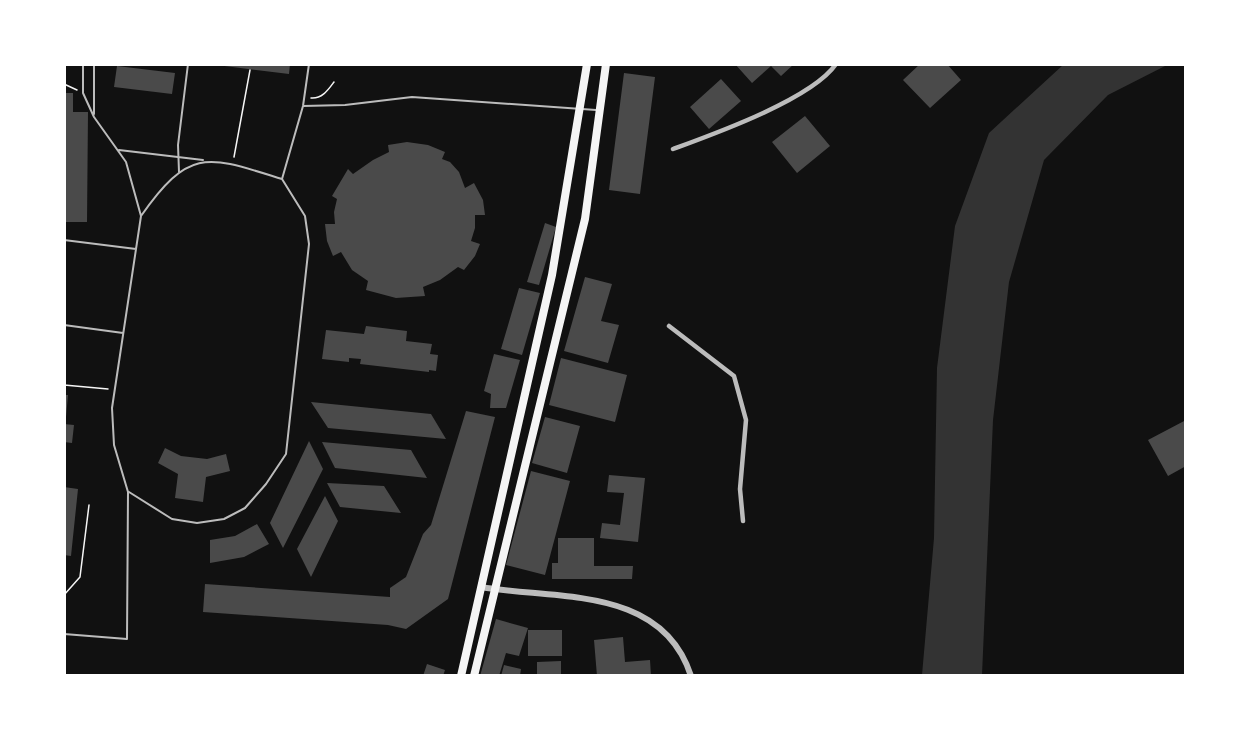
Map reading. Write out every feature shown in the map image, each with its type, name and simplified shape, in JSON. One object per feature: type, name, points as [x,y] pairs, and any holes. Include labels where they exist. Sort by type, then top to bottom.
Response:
[{"type":"highway","points":[[461,675],[552,275],[582,108],[587,64]]},
{"type":"highway","points":[[474,675],[585,219],[606,64]]},
{"type":"street","points":[[673,149],[740,125],[805,90],[836,64]]},
{"type":"street","points":[[669,326],[734,376],[746,420],[740,489],[743,521]]},
{"type":"street","points":[[481,587],[599,600],[637,612],[668,637],[692,675]]},
{"type":"lane","points":[[64,634],[127,639],[128,492],[114,445],[112,408],[141,216],[135,188],[119,150],[94,117],[83,93],[83,64]]},
{"type":"lane","points":[[94,64],[94,117]]},
{"type":"lane","points":[[179,172],[178,145],[188,64]]},
{"type":"lane","points":[[282,179],[303,106],[309,64]]},
{"type":"lane","points":[[303,106],[345,105],[412,97],[598,110]]},
{"type":"lane","points":[[119,150],[233,164],[282,179],[305,216],[309,244],[286,454],[266,484],[245,508],[224,519],[197,523],[172,519],[128,492]]},
{"type":"lane","points":[[141,216],[161,187],[179,172],[203,160]]},
{"type":"lane","points":[[64,240],[136,249]]},
{"type":"lane","points":[[64,325],[123,333]]},
{"type":"path","points":[[233,164],[250,70]]},
{"type":"path","points":[[304,98],[316,99],[334,82]]},
{"type":"path","points":[[64,84],[83,93]]},
{"type":"path","points":[[64,385],[115,390]]},
{"type":"path","points":[[64,595],[80,577],[89,505]]},
{"type":"shaded area","points":[[1063,65],[1167,65],[1108,95],[1044,160],[1009,282],[993,420],[982,675],[922,675],[934,538],[937,368],[955,226],[989,133]]},
{"type":"building","points":[[209,64],[290,64],[289,74]]},
{"type":"building","points":[[735,64],[794,64],[781,76],[771,66],[752,83]]},
{"type":"building","points":[[920,64],[947,64],[961,80],[930,108],[903,80]]},
{"type":"building","points":[[117,66],[175,73],[172,94],[114,87]]},
{"type":"building","points":[[624,73],[655,77],[640,194],[609,190]]},
{"type":"building","points":[[721,79],[741,101],[709,129],[690,107]]},
{"type":"building","points":[[64,93],[73,93],[73,112],[88,112],[87,222],[64,222]]},
{"type":"building","points":[[805,116],[830,146],[797,173],[772,142]]},
{"type":"building","points":[[407,142],[428,145],[445,152],[442,159],[450,162],[459,172],[465,188],[474,183],[483,200],[485,215],[475,215],[475,228],[471,241],[480,244],[475,256],[464,270],[458,267],[440,280],[423,287],[425,296],[396,298],[366,290],[368,281],[352,270],[341,252],[333,256],[327,241],[325,224],[335,224],[334,212],[337,199],[332,196],[348,169],[353,174],[389,152],[388,145]]},
{"type":"building","points":[[545,223],[556,227],[539,285],[527,282]]},
{"type":"building","points":[[585,277],[612,284],[601,321],[619,325],[608,363],[564,351]]},
{"type":"building","points":[[519,288],[540,293],[522,355],[501,349]]},
{"type":"building","points":[[366,326],[407,331],[406,341],[432,344],[430,354],[438,355],[436,371],[360,364],[361,359],[349,358],[349,362],[322,359],[326,330],[364,334]]},
{"type":"building","points":[[494,354],[520,360],[506,408],[490,408],[491,394],[484,391]]},
{"type":"building","points":[[561,358],[627,375],[615,422],[549,405]]},
{"type":"building","points":[[64,395],[68,395],[66,417],[64,417]]},
{"type":"building","points":[[311,402],[431,414],[446,439],[328,428]]},
{"type":"building","points":[[466,411],[495,417],[448,599],[406,629],[388,625],[203,612],[205,584],[390,597],[390,588],[406,577],[423,534],[431,525]]},
{"type":"building","points":[[545,417],[580,426],[567,473],[532,463]]},
{"type":"building","points":[[1186,420],[1186,466],[1168,476],[1148,440]]},
{"type":"building","points":[[64,424],[74,425],[72,443],[64,442]]},
{"type":"building","points":[[309,441],[323,469],[283,548],[270,523]]},
{"type":"building","points":[[322,442],[411,450],[427,478],[335,468]]},
{"type":"building","points":[[165,448],[181,456],[207,459],[226,454],[230,471],[206,477],[203,502],[175,498],[178,474],[158,463]]},
{"type":"building","points":[[531,471],[570,481],[545,575],[506,565]]},
{"type":"building","points":[[609,475],[645,478],[638,542],[600,538],[602,523],[620,525],[624,493],[607,492]]},
{"type":"building","points":[[327,483],[384,486],[401,513],[340,507]]},
{"type":"building","points":[[64,487],[78,489],[71,556],[64,555]]},
{"type":"building","points":[[325,496],[338,521],[311,577],[297,549]]},
{"type":"building","points":[[257,524],[269,544],[244,557],[210,563],[210,540],[235,536]]},
{"type":"building","points":[[558,538],[594,538],[594,566],[633,566],[632,579],[552,579],[552,563],[558,563]]},
{"type":"building","points":[[496,619],[528,628],[519,656],[506,653],[499,676],[480,676]]},
{"type":"building","points":[[528,630],[562,630],[562,656],[528,656]]},
{"type":"building","points":[[623,637],[625,662],[650,660],[651,676],[597,676],[594,640]]},
{"type":"building","points":[[561,661],[561,676],[537,676],[537,662]]},
{"type":"building","points":[[427,664],[445,670],[443,676],[423,676]]},
{"type":"building","points":[[504,665],[521,669],[520,676],[501,676]]}]
